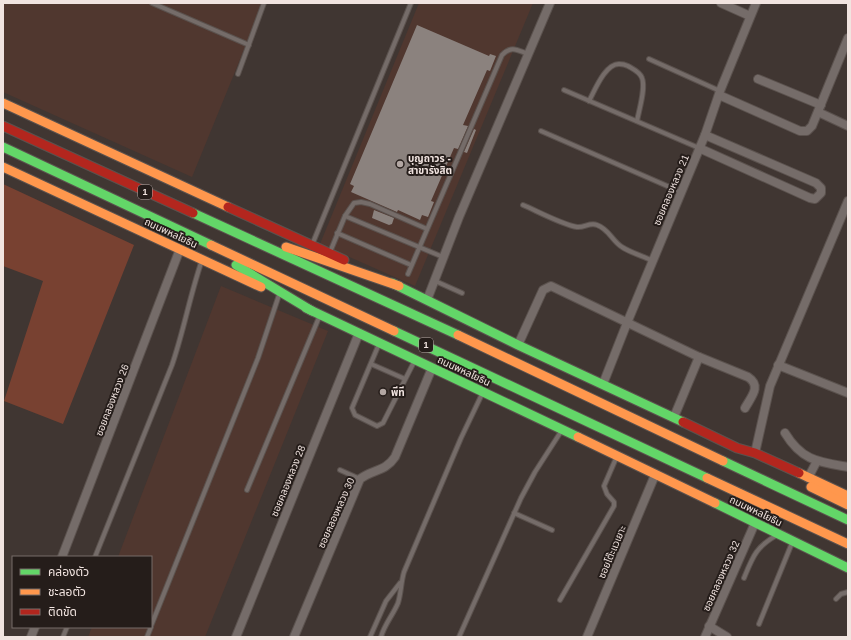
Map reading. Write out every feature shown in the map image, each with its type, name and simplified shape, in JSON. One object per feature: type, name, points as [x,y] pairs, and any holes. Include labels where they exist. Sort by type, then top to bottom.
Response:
[{"type":"main road","name":"1","points":[[3,103],[400,286],[518,345],[674,417],[737,448],[755,453],[848,496]]},
{"type":"main road","name":"1","points":[[3,126],[420,318],[848,520]]},
{"type":"main road","name":"ถนนพหลโยธิน","points":[[3,147],[848,544]]},
{"type":"main road","name":"ถนนพหลโยธิน","points":[[3,167],[415,359],[848,568]]},
{"type":"main road","points":[[198,216],[400,286]]},
{"type":"main road","points":[[164,222],[316,313]]},
{"type":"main road","points":[[737,448],[753,459],[848,505]]},
{"type":"main road","points":[[794,541],[848,564]]},
{"type":"street","points":[[427,300],[433,280],[550,3]]},
{"type":"street","points":[[721,3],[750,16]]},
{"type":"street","name":"ซอยคลองหลวง 21","points":[[603,384],[700,148],[719,93],[756,3]]},
{"type":"street","points":[[719,93],[800,131],[807,131],[812,126],[848,38]]},
{"type":"street","points":[[758,79],[819,109],[848,126]]},
{"type":"street","points":[[700,148],[810,198],[815,199],[821,193],[821,188],[816,183],[705,135]]},
{"type":"street","points":[[755,453],[767,398],[778,365],[848,201]]},
{"type":"street","name":"ซอยคลองหลวง 26","points":[[62,556],[180,249]]},
{"type":"street","points":[[518,345],[544,290],[551,286],[699,357],[753,380],[755,389],[745,408]]},
{"type":"street","name":"ซอยคลองหลวง 28","points":[[236,637],[359,333]]},
{"type":"street","points":[[674,417],[699,357]]},
{"type":"street","points":[[778,365],[848,394]]},
{"type":"street","name":"ซอยคลองหลวง 30","points":[[294,637],[360,479],[365,475],[385,468],[395,457],[432,368]]},
{"type":"street","points":[[785,434],[794,448],[803,454],[817,461],[848,467]]},
{"type":"street","points":[[808,478],[817,461]]},
{"type":"street","name":"ซอยโต๊ะแวเยาะ","points":[[587,637],[655,475]]},
{"type":"street","name":"ซอยคลองหลวง 32","points":[[705,637],[755,523]]},
{"type":"street","points":[[709,626],[727,637]]},
{"type":"lane","points":[[152,3],[249,45]]},
{"type":"lane","points":[[238,74],[264,3]]},
{"type":"lane","points":[[312,246],[411,3]]},
{"type":"lane","points":[[408,274],[502,55],[507,50],[513,48],[528,54]]},
{"type":"lane","points":[[649,59],[719,93]]},
{"type":"lane","points":[[589,101],[601,78],[613,65],[620,63],[630,67],[639,73],[642,79],[643,88],[637,121]]},
{"type":"lane","points":[[564,90],[700,148]]},
{"type":"lane","points":[[541,131],[681,192]]},
{"type":"lane","points":[[329,254],[345,216],[354,203],[361,202],[427,229]]},
{"type":"lane","points":[[523,205],[569,225],[582,227],[589,224],[597,224],[605,229],[622,248],[653,261]]},
{"type":"lane","points":[[345,216],[443,257]]},
{"type":"lane","points":[[337,233],[412,265]]},
{"type":"lane","points":[[95,556],[174,358],[179,344],[193,287],[202,260]]},
{"type":"lane","points":[[433,280],[462,293]]},
{"type":"lane","points":[[152,624],[258,358],[279,296]]},
{"type":"lane","points":[[247,490],[316,313]]},
{"type":"lane","points":[[379,342],[352,408],[355,415],[377,426],[383,423],[415,359]]},
{"type":"lane","points":[[371,364],[405,380]]},
{"type":"lane","points":[[381,637],[398,602],[400,583],[404,572],[455,452],[483,392]]},
{"type":"lane","points":[[459,637],[528,484],[563,430]]},
{"type":"lane","points":[[560,600],[614,506],[614,502],[605,491],[604,486],[617,456]]},
{"type":"lane","points":[[340,470],[360,479]]},
{"type":"lane","points":[[514,513],[552,530]]},
{"type":"lane","points":[[744,578],[760,547],[765,542],[779,534]]},
{"type":"lane","points":[[759,624],[794,541]]},
{"type":"lane","points":[[370,637],[386,601],[400,583]]},
{"type":"lane","points":[[836,599],[841,594],[848,592]]},
{"type":"shaded area","points":[[3,3],[263,3],[192,177],[3,92]]},
{"type":"shaded area","points":[[419,3],[533,3],[415,286],[320,244]]},
{"type":"shaded area","points":[[3,184],[134,245],[63,424],[4,401],[43,281],[3,266]]},
{"type":"shaded area","points":[[221,286],[328,331],[205,637],[88,637],[92,628],[152,628],[152,556],[118,556]]},
{"type":"building","points":[[417,25],[489,56],[490,54],[496,56],[490,71],[487,70],[463,125],[468,126],[458,149],[454,148],[431,201],[434,202],[428,217],[422,215],[420,220],[398,210],[397,212],[351,192],[354,186],[350,184]]},
{"type":"building","points":[[474,129],[476,130],[467,153],[464,152]]},
{"type":"building","points":[[374,210],[394,218],[392,224],[389,225],[372,218]]},
{"type":"traffic: fast","points":[[3,147],[211,245]]},
{"type":"traffic: fast","points":[[193,213],[458,335]]},
{"type":"traffic: fast","points":[[236,265],[312,311]]},
{"type":"traffic: fast","points":[[392,283],[518,345],[683,422]]},
{"type":"traffic: fast","points":[[306,308],[578,437]]},
{"type":"traffic: fast","points":[[394,331],[707,478]]},
{"type":"traffic: fast","points":[[723,461],[848,520]]},
{"type":"traffic: fast","points":[[715,503],[848,568]]},
{"type":"traffic: slow","points":[[3,103],[228,207]]},
{"type":"traffic: slow","points":[[3,167],[261,287]]},
{"type":"traffic: slow","points":[[211,245],[394,331]]},
{"type":"traffic: slow","points":[[286,247],[399,286]]},
{"type":"traffic: slow","points":[[458,335],[723,461]]},
{"type":"traffic: slow","points":[[578,437],[715,503]]},
{"type":"traffic: slow","points":[[799,473],[848,496]]},
{"type":"traffic: slow","points":[[707,478],[848,544]]},
{"type":"traffic: slow","points":[[811,487],[848,505]]},
{"type":"traffic: jam","points":[[3,126],[193,213]]},
{"type":"traffic: jam","points":[[228,207],[344,260]]},
{"type":"traffic: jam","points":[[683,422],[737,448],[755,453],[799,473]]},
{"type":"place","name":"บุญถาวร - สาขารังสิต","points":[[400,164]]},
{"type":"place","name":"พีที","points":[[383,392]]}]
